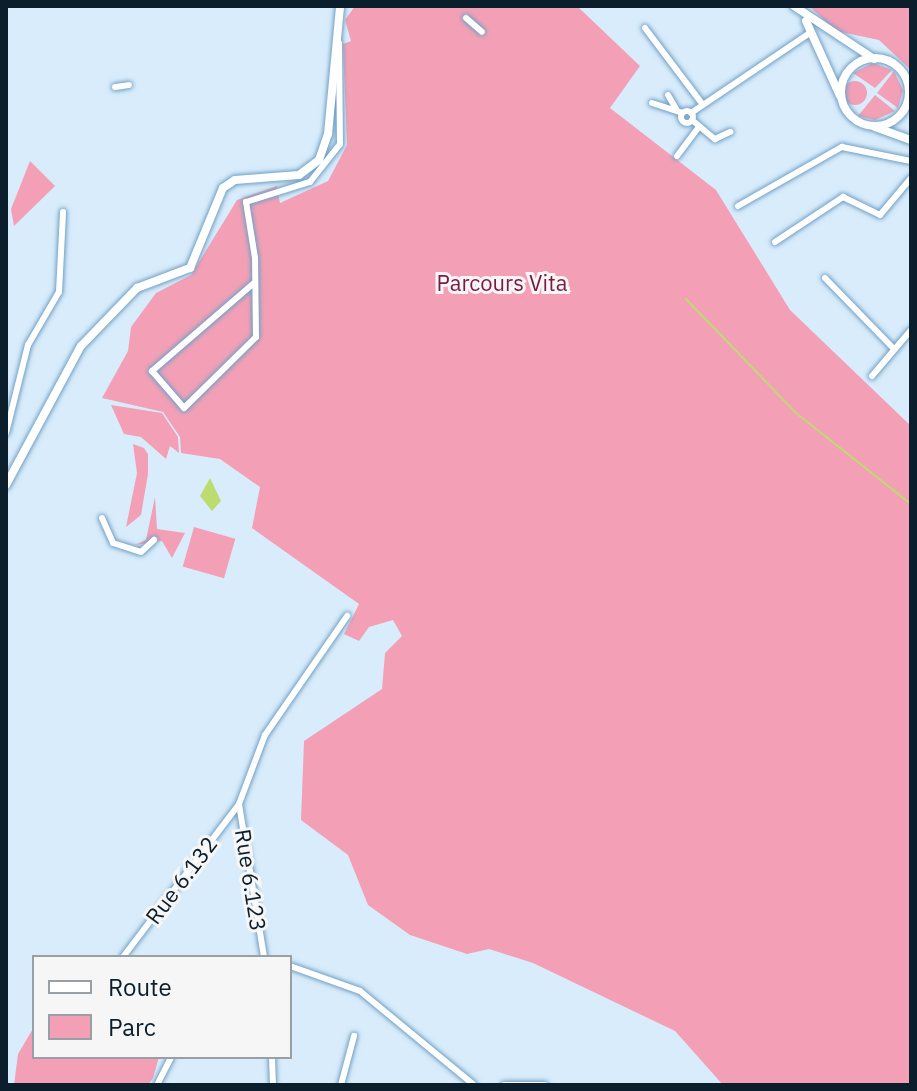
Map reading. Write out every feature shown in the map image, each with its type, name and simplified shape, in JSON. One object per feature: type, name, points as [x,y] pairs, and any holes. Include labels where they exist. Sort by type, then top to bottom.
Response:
[{"type":"street","points":[[6,485],[81,346],[137,288],[190,268],[223,188],[235,180],[299,175],[319,160],[328,134],[333,38],[340,6]]},
{"type":"street","points":[[794,6],[806,20],[850,116],[911,140]]},
{"type":"street","points":[[466,18],[482,32]]},
{"type":"street","points":[[806,20],[874,59],[897,67],[910,90],[901,113],[874,126]]},
{"type":"street","points":[[645,28],[703,105]]},
{"type":"street","points":[[691,117],[703,105],[811,32]]},
{"type":"street","points":[[254,283],[152,371],[184,408],[256,337],[254,283],[246,202],[310,182],[340,144],[340,47],[333,38]]},
{"type":"street","points":[[842,100],[848,72],[874,59]]},
{"type":"street","points":[[115,87],[129,85]]},
{"type":"street","points":[[668,95],[679,111]]},
{"type":"street","points":[[652,103],[691,117],[715,139],[730,132]]},
{"type":"street","points":[[677,156],[699,127]]},
{"type":"street","points":[[738,206],[842,147],[911,161]]},
{"type":"street","points":[[775,242],[843,197],[880,215],[911,178]]},
{"type":"street","points":[[6,433],[28,345],[59,292],[63,212]]},
{"type":"street","points":[[825,278],[894,349]]},
{"type":"street","points":[[872,376],[911,330]]},
{"type":"street","points":[[102,518],[113,543],[141,552],[154,540]]},
{"type":"street","points":[[239,804],[265,735],[347,616]]},
{"type":"street","name":"Rue 6.132","points":[[125,955],[239,804]]},
{"type":"street","name":"Rue 6.123","points":[[239,804],[264,955]]},
{"type":"street","points":[[292,967],[360,991],[474,1085]]},
{"type":"street","points":[[341,1085],[354,1036]]},
{"type":"street","points":[[157,1085],[170,1059]]},
{"type":"street","points":[[272,1059],[273,1085]]},
{"type":"street","points":[[504,1085],[545,1085]]},
{"type":"green space","name":"Parcours Vita","points":[[355,6],[577,6],[640,66],[610,108],[716,190],[790,310],[911,426],[911,1085],[723,1085],[675,1031],[533,963],[489,949],[467,954],[410,935],[368,905],[348,855],[301,820],[304,741],[382,689],[385,653],[402,636],[393,620],[369,627],[359,641],[344,634],[359,604],[252,528],[260,487],[220,459],[181,453],[180,437],[163,412],[102,398],[128,351],[131,327],[156,293],[191,275],[237,200],[277,186],[280,203],[328,181],[347,145],[343,44],[351,41],[345,20]]},
{"type":"green space","points":[[809,6],[911,6],[911,70],[879,40],[836,31]]},
{"type":"green space","points":[[873,63],[892,70],[875,88],[853,73]]},
{"type":"green space","points":[[894,71],[903,90],[898,108],[877,93]]},
{"type":"green space","points":[[855,81],[864,84],[867,93],[864,102],[855,105],[846,102],[843,93],[846,84]]},
{"type":"green space","points":[[875,95],[895,111],[875,120],[858,116]]},
{"type":"green space","points":[[30,161],[55,186],[14,226],[11,209]]},
{"type":"green space","points":[[111,405],[162,413],[178,437],[179,453],[170,446],[166,459],[141,437],[124,434]]},
{"type":"green space","points":[[133,444],[144,448],[148,454],[148,474],[141,515],[126,527],[137,473]]},
{"type":"green space","points":[[155,497],[157,529],[185,533],[172,558],[162,541],[135,545],[146,540]]},
{"type":"green space","points":[[194,527],[235,539],[224,578],[183,566]]},
{"type":"green space","points":[[32,1030],[32,1059],[158,1059],[148,1085],[14,1085],[18,1054]]},
{"type":"shaded area","points":[[210,478],[221,501],[212,511],[200,496]]},
{"type":"waterway","points":[[686,299],[796,413],[911,504]]}]
